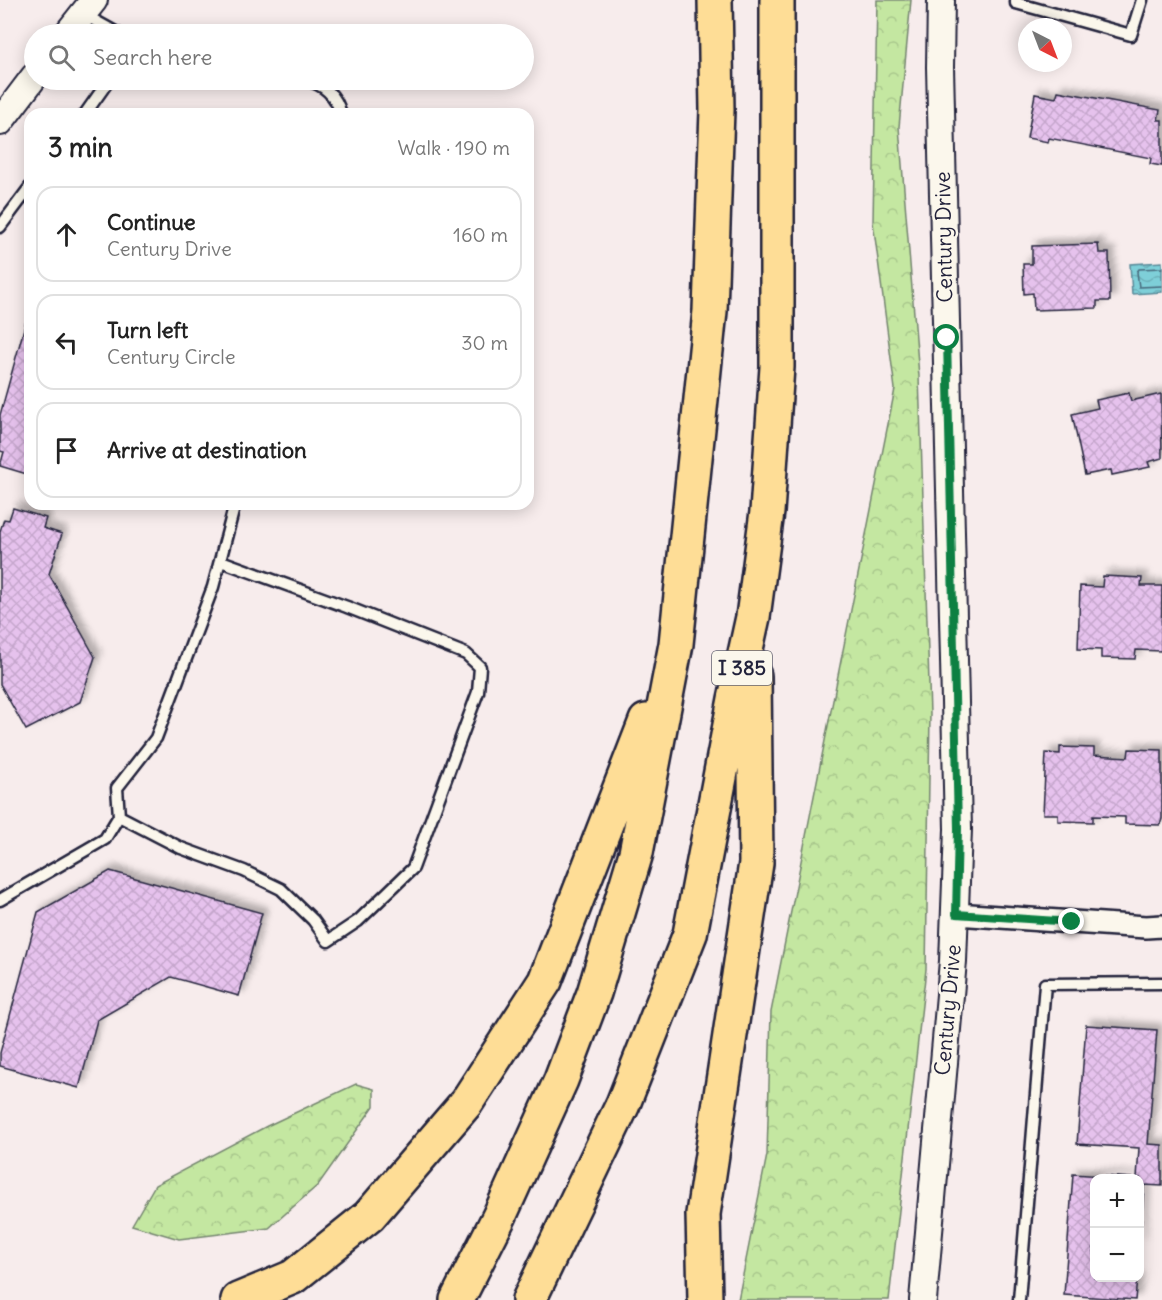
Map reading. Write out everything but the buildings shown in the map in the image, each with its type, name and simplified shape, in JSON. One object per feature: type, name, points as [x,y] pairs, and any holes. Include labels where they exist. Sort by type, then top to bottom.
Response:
[{"type":"highway","points":[[457,1300],[499,1217],[552,1101],[594,993],[636,853],[676,644],[710,311],[717,110],[715,0]]},
{"type":"highway","name":"I 385","points":[[529,1300],[622,1104],[690,934],[753,617],[767,512],[777,367],[777,0]]},
{"type":"highway","points":[[705,1300],[703,1215],[756,863],[753,617]]},
{"type":"highway","points":[[238,1300],[293,1277],[369,1216],[466,1103],[545,981],[676,644]]},
{"type":"street","name":"Century Drive","points":[[923,1300],[953,962],[958,829],[940,67],[941,0]]},
{"type":"street","points":[[75,24],[89,7]]},
{"type":"street","points":[[0,122],[24,90]]},
{"type":"street","points":[[956,914],[1146,927],[1162,926]]},
{"type":"lane","points":[[1016,0],[1016,3],[1131,35],[1142,0]]},
{"type":"lane","points":[[89,7],[108,24]]},
{"type":"lane","points":[[89,108],[102,90]]},
{"type":"lane","points":[[328,90],[339,108]]},
{"type":"lane","points":[[0,227],[24,196]]},
{"type":"lane","points":[[0,900],[105,839],[119,816],[117,788],[156,738],[213,587],[233,510]]},
{"type":"lane","points":[[119,816],[182,848],[244,871],[281,890],[313,920],[328,941],[358,921],[413,868],[478,692],[480,667],[466,654],[347,607],[220,561]]},
{"type":"lane","points":[[1018,1300],[1045,984],[1162,983]]},
{"type":"green space","points":[[877,0],[911,0],[899,127],[919,376],[930,714],[926,969],[889,1300],[738,1300],[767,1155],[771,1012],[895,389],[873,222]]},
{"type":"green space","points":[[356,1084],[374,1089],[374,1106],[318,1185],[269,1228],[179,1239],[132,1225],[155,1185],[267,1126]]},
{"type":"water","points":[[1162,262],[1162,292],[1132,294],[1130,264]]},
{"type":"route","points":[[947,338],[958,829],[956,914],[1072,922]]}]
